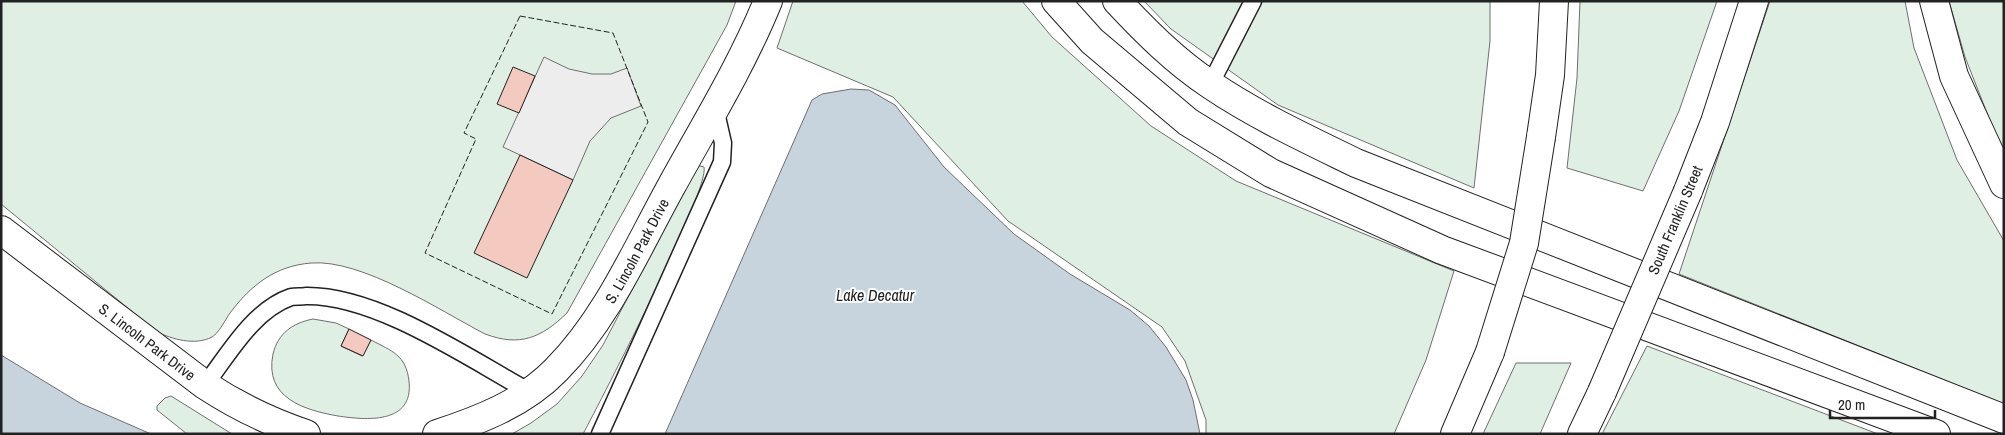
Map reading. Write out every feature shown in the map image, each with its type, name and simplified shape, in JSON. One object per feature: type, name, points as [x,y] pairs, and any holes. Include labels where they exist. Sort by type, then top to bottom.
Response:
[{"type":"main road","name":"S. Lincoln Park Drive","points":[[438,434],[468,424],[502,409],[530,392],[555,372],[578,346],[595,322],[741,59],[768,1]]},
{"type":"main road","points":[[1056,1],[1092,41],[1188,122],[1271,173],[1442,250],[1936,434]]},
{"type":"main road","points":[[1117,1],[1151,37],[1210,85],[1267,119],[1356,163],[2004,419]]},
{"type":"main road","points":[[1455,434],[1490,352],[1524,243],[1550,75],[1554,1]]},
{"type":"main road","name":"South Franklin Street","points":[[1582,434],[1602,392],[1688,191],[1715,122],[1754,1]]},
{"type":"main road","points":[[1934,1],[1954,76],[2004,184]]},
{"type":"main road","name":"S. Lincoln Park Drive","points":[[1,230],[205,385],[236,405],[306,434]]},
{"type":"lane","points":[[1210,85],[1253,1]]},
{"type":"lane","points":[[600,434],[722,162],[723,143],[714,107]]},
{"type":"lane","points":[[205,385],[263,313],[292,297],[323,296],[366,306],[406,324],[530,392]]},
{"type":"green space","points":[[1,1],[736,1],[727,25],[567,313],[548,329],[529,338],[519,340],[498,338],[485,334],[376,277],[331,264],[311,263],[286,268],[265,279],[246,294],[215,335],[205,340],[191,341],[177,339],[157,332],[1,204]]},
{"type":"green space","points":[[793,1],[1022,1],[1052,37],[1151,126],[1236,181],[1454,271],[1426,360],[1394,434],[1206,434],[1206,420],[1185,361],[1162,327],[1008,221],[893,97],[777,48]]},
{"type":"green space","points":[[1144,1],[1490,1],[1490,41],[1474,188],[1278,105],[1171,29]]},
{"type":"green space","points":[[1580,1],[1717,1],[1679,111],[1643,191],[1567,168],[1577,78]]},
{"type":"green space","points":[[1770,1],[1905,1],[1914,48],[1957,160],[2004,241],[2004,404],[1679,274]]},
{"type":"green space","points":[[1949,1],[2004,1],[2004,156],[1965,57]]},
{"type":"green space","points":[[696,167],[704,167],[701,184],[673,253],[583,434],[512,434],[557,404],[582,376],[603,345]]},
{"type":"green space","points":[[313,319],[336,323],[349,329],[341,346],[362,356],[371,340],[397,355],[405,365],[409,381],[408,395],[404,406],[386,417],[361,418],[338,416],[312,410],[289,399],[275,381],[272,369],[275,347],[287,330],[299,323]]},
{"type":"green space","points":[[1647,346],[1878,434],[1602,434]]},
{"type":"green space","points":[[1516,363],[1571,363],[1540,434],[1483,434]]},
{"type":"green space","points":[[171,396],[232,434],[187,434],[157,410],[157,406],[165,398]]},
{"type":"shaded area","points":[[544,57],[569,69],[592,74],[611,74],[627,68],[641,106],[611,118],[590,141],[573,180],[503,147]]},
{"type":"water","name":"Lake Decatur","points":[[851,89],[869,90],[895,105],[944,167],[1014,234],[1070,274],[1130,310],[1149,326],[1166,347],[1186,380],[1193,400],[1200,434],[665,434],[812,100],[822,94]]},
{"type":"water","points":[[1,355],[80,403],[151,434],[1,434]]},
{"type":"building","points":[[513,67],[535,76],[519,113],[497,104]]},
{"type":"building","points":[[520,155],[573,180],[527,278],[474,253]]},
{"type":"building","points":[[349,329],[371,340],[363,356],[341,346]]},
{"type":"fence","points":[[520,16],[613,33],[648,122],[552,314],[425,253],[476,139],[464,133],[520,16]]}]
